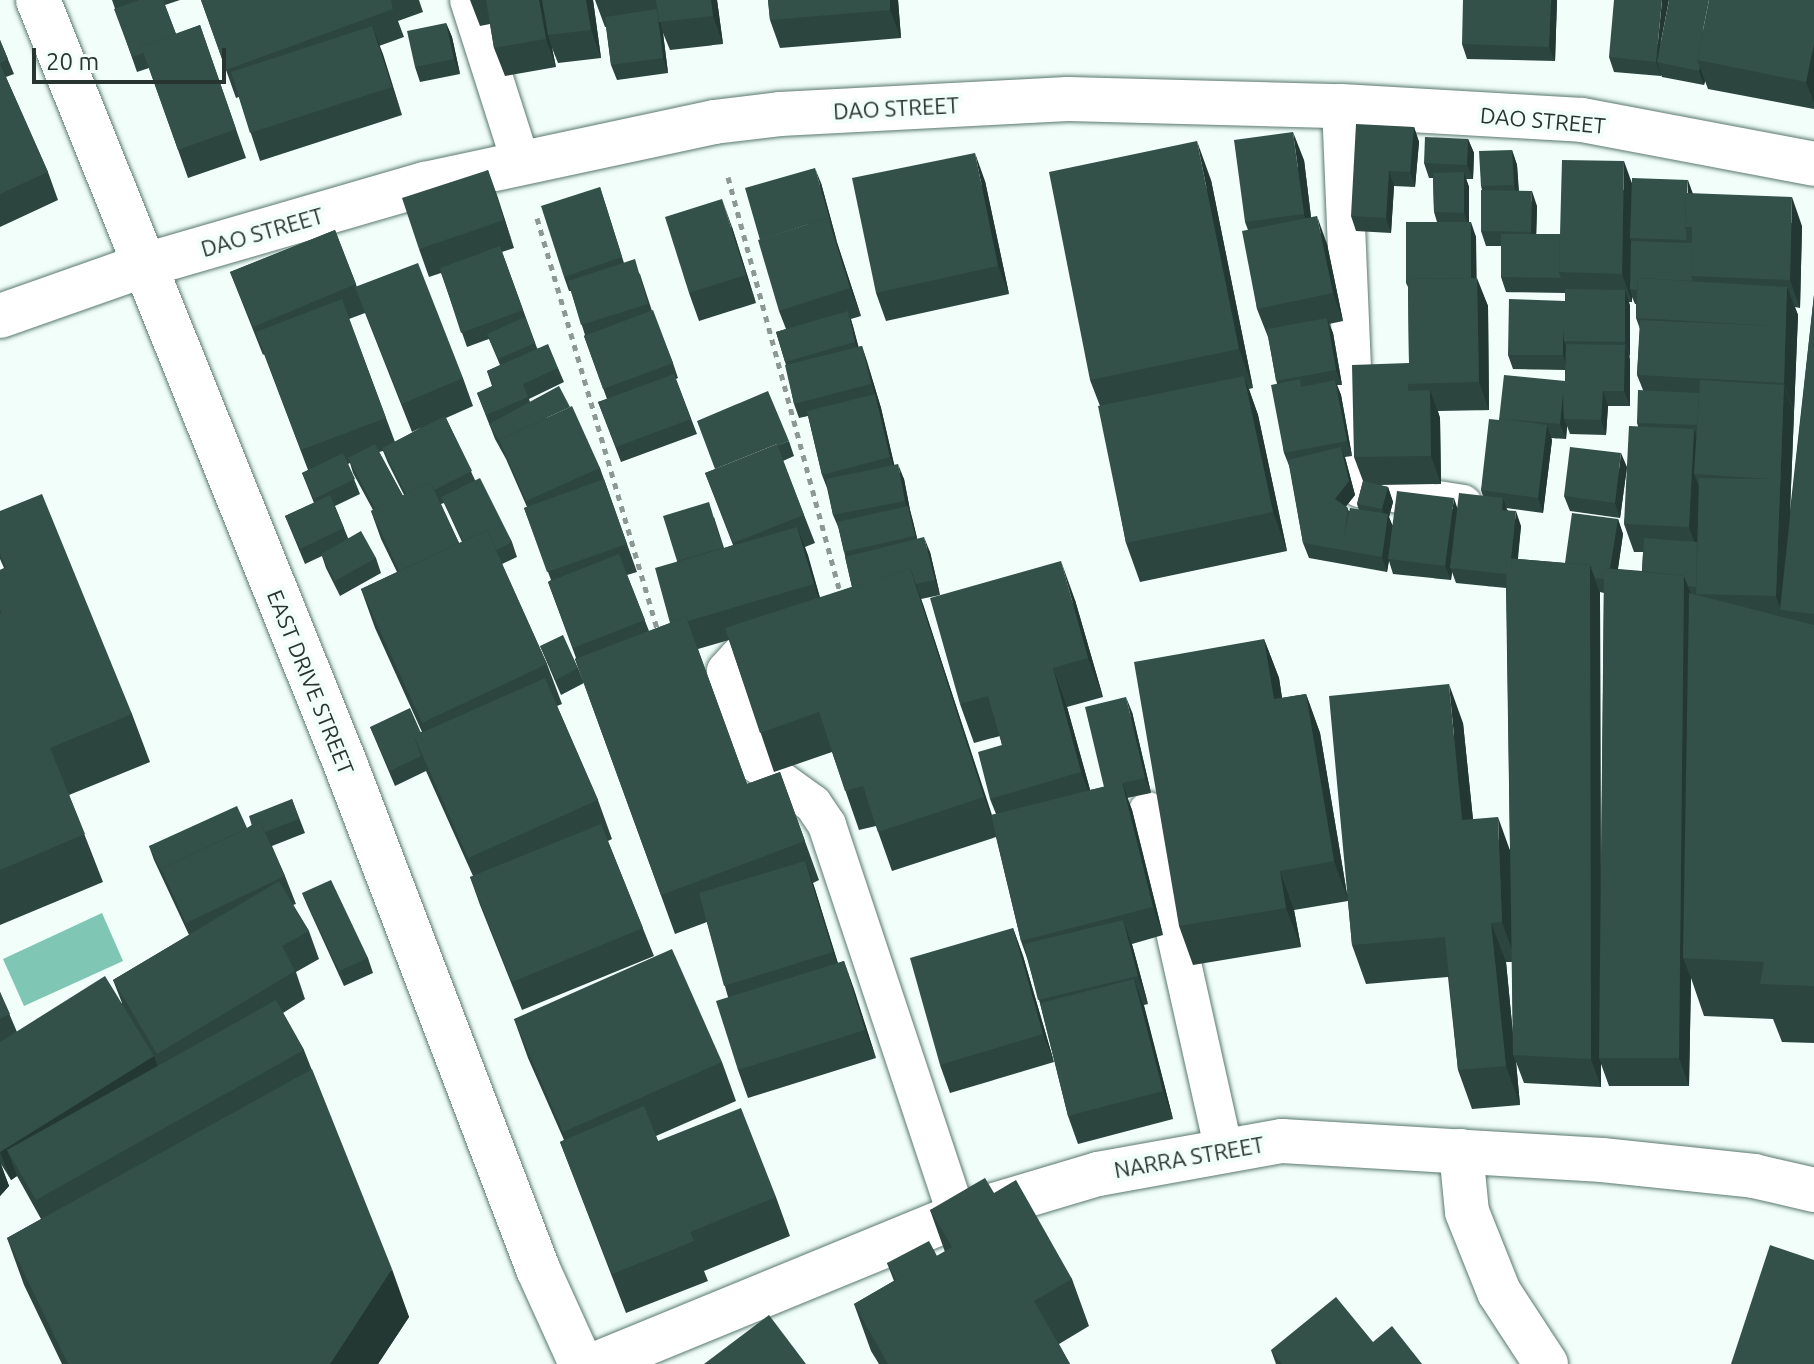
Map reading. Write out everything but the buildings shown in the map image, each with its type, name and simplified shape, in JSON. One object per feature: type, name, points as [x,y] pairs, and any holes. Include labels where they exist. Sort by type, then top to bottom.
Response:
[{"type":"street","name":"EAST DRIVE STREET","points":[[38,0],[142,266],[345,763],[538,1269],[581,1364]]},
{"type":"street","name":"DAO STREET","points":[[0,316],[142,266],[425,184],[714,122],[780,114],[1068,99],[1341,106],[1582,120],[1814,164]]},
{"type":"street","name":"NARRA STREET","points":[[596,1364],[957,1216],[1098,1174],[1282,1141],[1461,1151],[1754,1176],[1814,1190]]},
{"type":"street","points":[[1461,1151],[1467,1212],[1499,1292],[1546,1364]]},
{"type":"lane","points":[[469,0],[521,163]]},
{"type":"lane","points":[[1341,106],[1357,482],[1360,488],[1463,504]]},
{"type":"lane","points":[[830,614],[744,651],[726,671],[756,763],[813,804],[827,825],[957,1216]]},
{"type":"lane","points":[[1148,811],[1224,1150]]},
{"type":"path","points":[[735,205],[830,614]]},
{"type":"path","points":[[536,213],[664,649]]},
{"type":"shaded area","points":[[102,913],[123,961],[24,1006],[3,959]]}]
